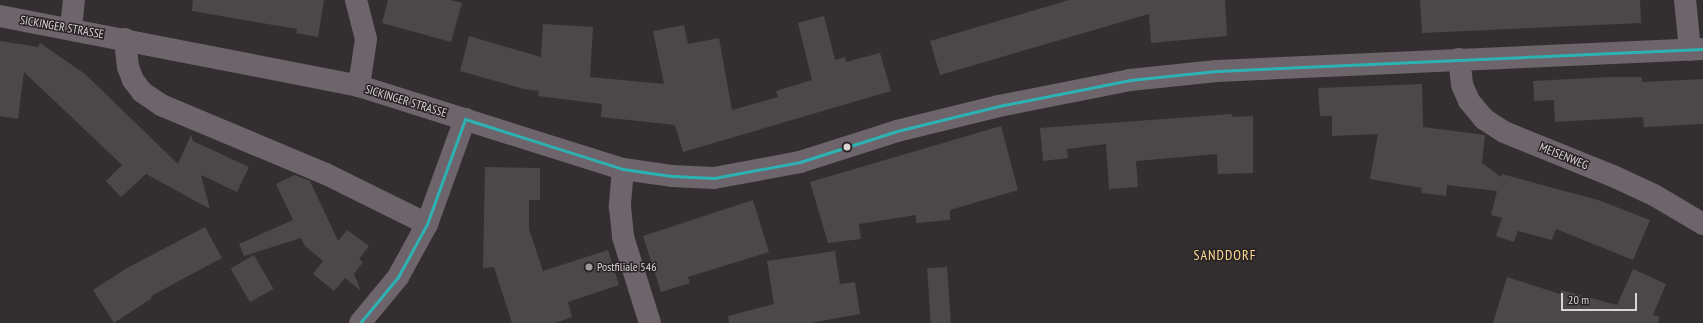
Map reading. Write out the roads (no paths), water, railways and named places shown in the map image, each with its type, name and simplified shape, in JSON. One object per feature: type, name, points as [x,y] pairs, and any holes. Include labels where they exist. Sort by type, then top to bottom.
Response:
[{"type":"street","points":[[71,28],[74,0]]},
{"type":"street","points":[[356,0],[366,39],[359,86]]},
{"type":"street","points":[[1685,0],[1696,50]]},
{"type":"street","name":"SICKINGER STRASSE","points":[[0,16],[71,28],[359,86],[624,169],[672,176],[714,178],[753,172],[800,162],[898,130],[1029,99],[1130,80],[1218,71],[1459,59],[1696,50]]},
{"type":"street","points":[[125,39],[128,67],[133,80],[142,92],[161,105],[326,174],[428,224]]},
{"type":"street","name":"MEISENWEG","points":[[1459,59],[1462,86],[1469,101],[1484,119],[1504,132],[1634,185],[1703,224]]},
{"type":"street","points":[[360,323],[398,277],[428,224],[465,119]]},
{"type":"street","points":[[624,169],[620,207],[622,238],[650,323]]},
{"type":"place","name":"Postfiliale 546","points":[[589,267]]},
{"type":"district","name":"SANDDORF","points":[[1225,255]]}]
